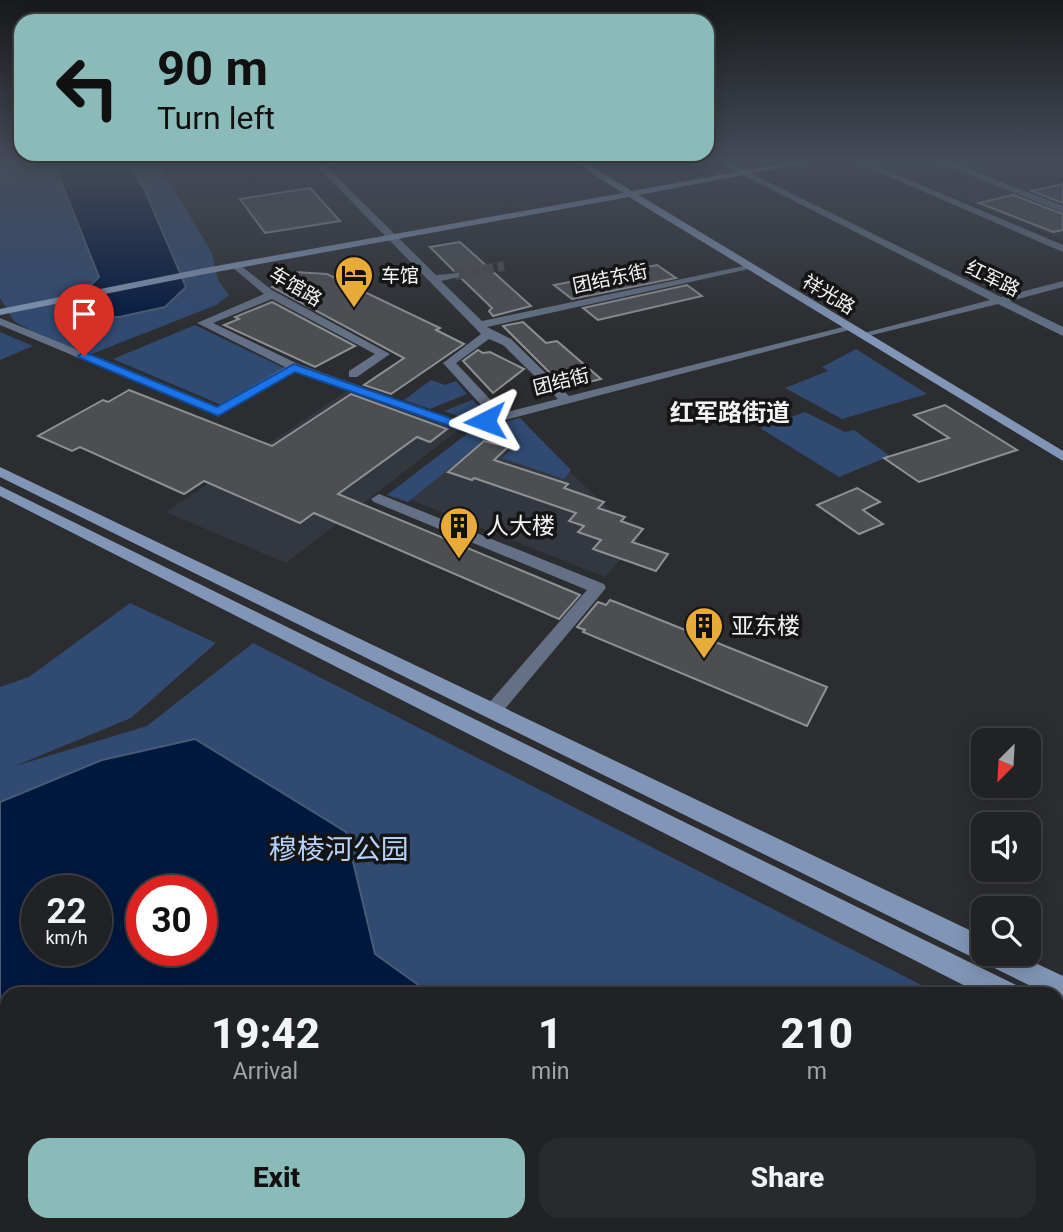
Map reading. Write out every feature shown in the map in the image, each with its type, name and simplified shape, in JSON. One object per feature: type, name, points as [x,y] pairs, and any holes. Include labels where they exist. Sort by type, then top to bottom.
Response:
[{"type":"street","points":[[374,218],[484,329],[507,342],[566,400]]},
{"type":"street","points":[[0,312],[204,269],[484,218]]},
{"type":"street","name":"祥光路","points":[[670,218],[1063,457]]},
{"type":"street","name":"红军路","points":[[834,218],[1063,332]]},
{"type":"street","points":[[992,218],[1063,249]]},
{"type":"street","points":[[204,269],[391,235]]},
{"type":"street","name":"车馆路","points":[[236,265],[272,295],[384,354],[353,374]]},
{"type":"street","name":"团结东街","points":[[484,329],[749,266]]},
{"type":"street","points":[[433,279],[455,275]]},
{"type":"street","points":[[864,336],[1063,284]]},
{"type":"street","name":"团结街","points":[[272,295],[203,323],[294,368],[463,427],[851,328]]},
{"type":"street","points":[[0,306],[33,303]]},
{"type":"street","points":[[0,321],[218,412],[294,368]]},
{"type":"street","points":[[484,329],[449,363],[500,417]]},
{"type":"street","points":[[0,471],[971,944]]},
{"type":"street","points":[[0,490],[993,987]]},
{"type":"street","points":[[379,499],[598,588],[492,710]]},
{"type":"street","points":[[1016,966],[1059,987]]},
{"type":"shaded area","points":[[76,218],[157,218],[186,287],[165,307],[119,317],[83,316],[70,305],[99,277]]},
{"type":"shaded area","points":[[1010,218],[1063,218],[1063,240]]},
{"type":"shaded area","points":[[347,391],[458,430],[286,563],[166,512]]},
{"type":"shaded area","points":[[519,423],[639,538],[605,577],[394,493],[474,433]]},
{"type":"shaded area","points":[[195,739],[346,832],[375,954],[421,987],[0,987],[0,802],[102,760]]},
{"type":"green space","points":[[0,218],[191,218],[212,253],[218,280],[229,295],[216,305],[79,359],[14,321],[0,298]]},
{"type":"green space","points":[[195,325],[286,369],[224,406],[113,359]]},
{"type":"green space","points":[[0,332],[33,346],[0,360]]},
{"type":"green space","points":[[856,349],[927,394],[842,419],[785,388],[828,371],[822,367]]},
{"type":"green space","points":[[431,380],[445,385],[456,381],[467,394],[430,409],[404,400]]},
{"type":"green space","points":[[472,400],[489,415],[470,421],[444,411]]},
{"type":"green space","points":[[805,412],[845,432],[854,430],[890,456],[839,477],[760,428]]},
{"type":"green space","points":[[520,418],[571,470],[564,479],[502,458],[514,447],[487,438],[408,502],[387,495],[472,430]]},
{"type":"green space","name":"穆棱河公园","points":[[130,603],[216,643],[131,718],[15,766],[147,726],[253,643],[925,987],[0,987],[0,687],[29,677]]},
{"type":"building","points":[[254,218],[338,218],[340,221],[265,233]]},
{"type":"building","points":[[1019,218],[1063,218],[1063,230],[1053,232]]},
{"type":"building","points":[[460,242],[531,306],[493,316],[489,311],[492,308],[461,278],[461,271],[454,271],[430,247]]},
{"type":"building","points":[[657,265],[676,278],[572,299],[554,285]]},
{"type":"building","name":"车馆","points":[[295,272],[327,274],[440,328],[436,330],[464,344],[391,394],[364,385],[404,358],[272,287]]},
{"type":"building","points":[[687,285],[702,296],[598,320],[583,308]]},
{"type":"building","points":[[272,302],[355,346],[315,367],[224,325],[239,319],[235,317]]},
{"type":"building","points":[[523,322],[546,343],[557,341],[601,379],[565,388],[503,326]]},
{"type":"building","points":[[478,350],[483,353],[490,352],[524,369],[493,393],[463,361]]},
{"type":"building","points":[[129,390],[272,446],[351,394],[447,429],[430,442],[417,437],[338,494],[580,595],[559,619],[314,513],[300,523],[204,481],[184,494],[80,447],[72,451],[38,436],[103,400],[108,402]]},
{"type":"building","points":[[945,405],[1017,450],[919,482],[884,458],[949,438],[914,415]]},
{"type":"building","points":[[484,441],[508,447],[494,460],[568,484],[564,488],[604,502],[598,508],[625,517],[621,521],[643,529],[632,542],[668,554],[656,571],[593,549],[601,540],[578,532],[584,526],[569,521],[576,513],[474,478],[472,480],[448,472]]},
{"type":"building","points":[[857,488],[880,502],[863,510],[883,524],[859,534],[817,505]]},
{"type":"building","name":"亚东楼","points":[[610,600],[827,687],[807,726],[583,632],[585,630],[577,627],[598,602],[606,605]]},
{"type":"tunnel","points":[[455,275],[504,266]]},
{"type":"place","name":"车馆","points":[[354,309]]},
{"type":"place","name":"人大楼","points":[[459,560]]},
{"type":"place","name":"亚东楼","points":[[704,660]]},
{"type":"district","name":"红军路街道","points":[[730,413]]},
{"type":"route","points":[[84,356],[218,412],[294,368],[463,427],[485,421]]}]
